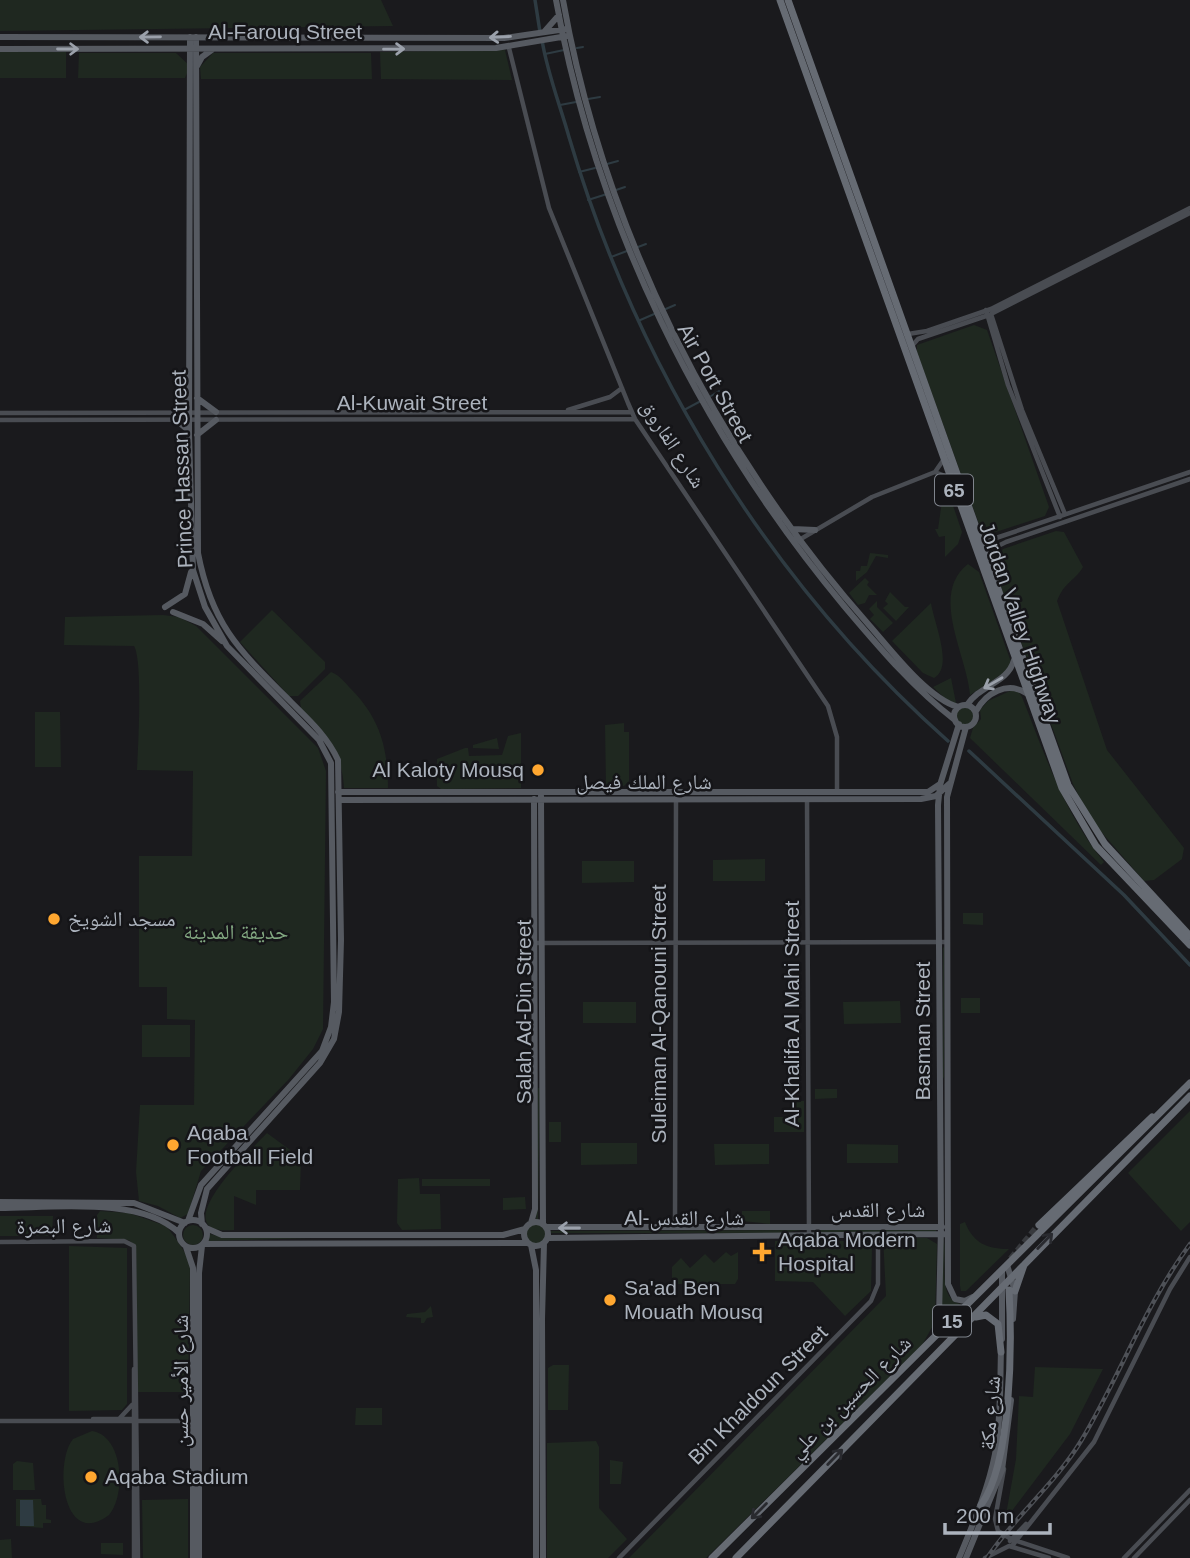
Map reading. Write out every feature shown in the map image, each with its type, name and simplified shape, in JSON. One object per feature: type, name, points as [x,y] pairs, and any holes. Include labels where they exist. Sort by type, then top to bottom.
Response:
[{"type":"highway","name":"Jordan Valley Highway","points":[[780,0],[976,530],[979,549],[989,564],[1065,787],[1105,845],[1190,936]]},
{"type":"highway","name":"Jordan Valley Highway","points":[[788,0],[911,347],[950,478],[979,549],[1014,660],[1065,787],[1096,846],[1190,945]]},
{"type":"highway","name":"شارع الحسين بن علي","points":[[712,1558],[1190,1083]]},
{"type":"highway","name":"شارع الحسين بن علي","points":[[736,1558],[966,1323],[1009,1288],[1012,1275],[1027,1259],[1190,1096]]},
{"type":"highway","points":[[1039,1224],[1143,1123],[1162,1112]]},
{"type":"highway","points":[[981,1504],[992,1483],[1003,1438],[1009,1288],[1027,1259]]},
{"type":"highway","points":[[966,1323],[981,1314],[992,1317],[998,1324],[1001,1352]]},
{"type":"highway","points":[[789,1482],[801,1493]]},
{"type":"main road","name":"Air Port Street","points":[[556,0],[613,186],[665,315],[727,431],[792,529],[797,541],[809,551],[892,650],[942,700],[958,707]]},
{"type":"main road","name":"Air Port Street","points":[[563,0],[566,48],[606,184],[659,317],[714,423],[797,541],[881,648],[957,722]]},
{"type":"main road","points":[[543,33],[559,15]]},
{"type":"main road","name":"Al-Farouq Street","points":[[0,37],[504,38],[566,33]]},
{"type":"main road","name":"Al-Farouq Street","points":[[0,49],[509,48],[547,41],[566,33]]},
{"type":"main road","name":"Prince Hassan Street","points":[[193,37],[192,567],[205,607],[227,646],[323,744],[331,763],[340,818],[340,1001],[334,1039],[320,1063],[207,1189],[201,1213],[204,1226]]},
{"type":"main road","points":[[547,41],[566,48]]},
{"type":"main road","points":[[177,49],[193,67],[212,49]]},
{"type":"main road","points":[[193,397],[216,416],[193,434],[176,416],[193,397]]},
{"type":"main road","name":"Prince Hassan Street","points":[[187,1222],[201,1185],[313,1063],[327,1040],[334,1003],[336,796],[339,778],[338,760],[326,738],[239,648],[214,610],[198,553],[193,434]]},
{"type":"main road","points":[[792,529],[815,530]]},
{"type":"main road","points":[[809,551],[809,538],[815,530]]},
{"type":"main road","points":[[164,607],[186,594],[192,567]]},
{"type":"main road","points":[[173,612],[203,624],[227,646]]},
{"type":"main road","points":[[1014,660],[1008,673],[978,692],[967,705],[958,707],[957,722],[967,727],[974,722],[976,711],[986,698],[1002,689],[1015,687],[1026,693]]},
{"type":"main road","points":[[967,705],[976,711]]},
{"type":"main road","name":"Basman Street","points":[[934,1339],[939,1318],[944,1231],[941,1219],[945,783],[957,722]]},
{"type":"main road","name":"Basman Street","points":[[945,783],[967,727]]},
{"type":"main road","points":[[339,778],[356,796],[340,818]]},
{"type":"main road","name":"شارع الملك فيصل","points":[[807,796],[838,792],[921,796],[945,783]]},
{"type":"main road","name":"شارع الملك فيصل","points":[[336,796],[921,796],[939,794],[945,783]]},
{"type":"main road","name":"Basman Street","points":[[939,794],[944,942],[944,1231],[950,1294],[961,1301],[978,1295]]},
{"type":"main road","name":"شارع الملك فيصل","points":[[356,796],[517,800],[538,796]]},
{"type":"main road","name":"Salah Ad-Din Street","points":[[538,796],[534,814],[546,1240]]},
{"type":"main road","name":"Salah Ad-Din Street","points":[[531,1223],[535,1209],[538,796]]},
{"type":"main road","points":[[517,800],[526,803],[534,814]]},
{"type":"main road","points":[[0,1209],[10,1204],[134,1203],[204,1226],[222,1235],[316,1238],[503,1235],[525,1229],[531,1223]]},
{"type":"main road","points":[[10,1204],[116,1208],[153,1217],[179,1233],[181,1243],[187,1247],[316,1238]]},
{"type":"main road","points":[[931,1227],[941,1219]]},
{"type":"main road","points":[[179,1233],[187,1222]]},
{"type":"main road","name":"Al-شارع القدس","points":[[531,1223],[544,1226],[878,1235],[925,1235],[944,1231]]},
{"type":"main road","points":[[203,1245],[207,1237],[204,1226]]},
{"type":"main road","name":"شارع القدس","points":[[809,1232],[931,1227],[944,1231]]},
{"type":"main road","points":[[525,1229],[536,1263],[539,1311],[540,1506],[544,1558]]},
{"type":"main road","name":"Al-شارع القدس","points":[[529,1244],[546,1240],[809,1232]]},
{"type":"main road","points":[[925,1235],[934,1238],[941,1248]]},
{"type":"main road","points":[[435,1238],[529,1244]]},
{"type":"main road","points":[[539,1311],[546,1240]]},
{"type":"main road","name":"شارع الأمير حسن","points":[[193,1558],[196,1520],[199,1273],[203,1245]]},
{"type":"main road","name":"شارع الأمير حسن","points":[[187,1247],[192,1268],[196,1379],[193,1421],[199,1558]]},
{"type":"main road","name":"شارع مكة","points":[[958,1558],[981,1504],[996,1445],[1001,1352],[1012,1275],[1004,1268]]},
{"type":"main road","name":"شارع مكة","points":[[966,1558],[995,1491],[1004,1460],[1010,1417],[1009,1288],[1004,1268]]},
{"type":"main road","points":[[536,1558],[540,1506]]},
{"type":"street","name":"شارع الفاروق","points":[[509,48],[549,208],[635,419],[824,699],[837,737],[838,792]]},
{"type":"street","points":[[911,347],[918,339],[975,320],[1190,208]]},
{"type":"street","points":[[906,334],[927,331],[999,310],[1190,214]]},
{"type":"street","points":[[999,310],[992,325],[1037,451],[1062,506],[1063,515]]},
{"type":"street","points":[[989,312],[1022,424],[1055,505],[1063,515]]},
{"type":"street","points":[[975,320],[992,325]]},
{"type":"street","points":[[559,412],[610,397],[622,388]]},
{"type":"street","points":[[377,412],[377,419]]},
{"type":"street","name":"Al-Kuwait Street","points":[[216,416],[377,412],[632,412]]},
{"type":"street","points":[[0,413],[176,416]]},
{"type":"street","points":[[19,413],[19,420]]},
{"type":"street","points":[[0,420],[176,416]]},
{"type":"street","name":"Al-Kuwait Street","points":[[176,416],[635,419]]},
{"type":"street","points":[[797,541],[872,497],[935,472],[944,459]]},
{"type":"street","points":[[935,472],[950,478]]},
{"type":"street","points":[[976,530],[991,539],[1190,472]]},
{"type":"street","points":[[991,539],[990,545],[996,547],[1190,479]]},
{"type":"street","points":[[1048,521],[1055,505]]},
{"type":"street","points":[[1062,506],[1076,511]]},
{"type":"street","points":[[989,564],[996,547]]},
{"type":"street","name":"Suleiman Al-Qanouni Street","points":[[675,1228],[676,796]]},
{"type":"street","name":"Al-Khalifa Al Mahi Street","points":[[807,796],[809,1232]]},
{"type":"street","points":[[538,943],[944,942]]},
{"type":"street","name":"Bin Khaldoun Street","points":[[619,1558],[871,1301],[878,1284],[878,1235]]},
{"type":"street","name":"شارع البصرة","points":[[0,1242],[128,1241],[136,1252],[136,1351]]},
{"type":"street","points":[[985,1558],[1009,1546],[1061,1487],[1101,1431],[1170,1289],[1190,1257]]},
{"type":"street","points":[[136,1351],[136,1558]]},
{"type":"street","points":[[136,1351],[136,1558]]},
{"type":"street","points":[[118,1421],[127,1414],[134,1401]]},
{"type":"street","points":[[0,1421],[193,1421]]},
{"type":"street","points":[[118,1421],[134,1434]]},
{"type":"street","points":[[1004,1460],[995,1523],[998,1531],[1014,1540],[1068,1558]]},
{"type":"street","points":[[1124,1558],[1190,1490]]},
{"type":"street","points":[[1134,1558],[1190,1500]]},
{"type":"street","points":[[1009,1546],[1049,1558]]},
{"type":"green space","points":[[0,0],[381,0],[393,26],[0,31]]},
{"type":"green space","points":[[505,50],[512,80],[381,79],[380,52]]},
{"type":"green space","points":[[0,52],[66,52],[66,78],[0,78]]},
{"type":"green space","points":[[79,53],[176,53],[190,66],[185,78],[78,78]]},
{"type":"green space","points":[[213,53],[371,53],[372,79],[201,79],[200,67]]},
{"type":"green space","points":[[974,325],[987,330],[1049,507],[1045,516],[993,533],[980,527],[917,352],[917,345]]},
{"type":"green space","points":[[932,481],[945,482],[962,532],[958,544],[945,557],[945,536],[939,537],[935,529],[938,529],[944,487],[943,483]]},
{"type":"green space","points":[[1056,531],[1064,532],[1083,567],[1063,589],[1057,601],[1107,750],[1184,848],[1182,859],[1154,880],[1144,881],[1091,820],[1073,784],[995,571],[993,562],[1003,549]]},
{"type":"green space","points":[[870,553],[888,555],[888,558],[876,556],[867,572],[856,581],[856,571],[860,571],[861,566],[867,566]]},
{"type":"green space","points":[[968,564],[979,572],[1011,662],[1005,672],[970,695],[951,608],[951,592],[957,577]]},
{"type":"green space","points":[[865,578],[869,582],[867,585],[877,595],[869,595],[865,603],[858,605],[849,593]]},
{"type":"green space","points":[[890,592],[905,607],[909,607],[896,621],[883,608],[888,604],[885,601]]},
{"type":"green space","points":[[877,601],[877,607],[893,623],[883,632],[870,619],[874,615],[869,609]]},
{"type":"green space","points":[[931,603],[943,655],[940,672],[934,678],[923,673],[892,641]]},
{"type":"green space","points":[[272,610],[325,662],[325,669],[298,696],[289,696],[240,642]]},
{"type":"green space","name":"حديقة المدينة","points":[[65,617],[179,617],[196,626],[318,748],[326,771],[323,1029],[313,1049],[289,1079],[201,1171],[188,1214],[180,1218],[158,1206],[139,1201],[136,1172],[140,1105],[194,1105],[195,1020],[167,1019],[167,987],[139,987],[139,856],[192,856],[193,771],[137,770],[139,686],[134,646],[64,645]]},
{"type":"green space","points":[[331,672],[343,680],[362,701],[376,723],[384,747],[388,788],[344,788],[340,764],[331,744],[301,709],[300,701]]},
{"type":"green space","points":[[951,678],[956,703],[951,704],[933,687]]},
{"type":"green space","points":[[1010,691],[1018,691],[1022,697],[1057,783],[1078,824],[1104,862],[1101,865],[970,738],[973,728],[981,719],[980,710],[988,701]]},
{"type":"green space","points":[[965,706],[972,709],[975,716],[972,723],[965,726],[958,723],[955,716],[958,709]]},
{"type":"green space","points":[[35,712],[60,712],[61,767],[35,767]]},
{"type":"green space","points":[[624,723],[624,732],[629,732],[629,781],[624,786],[606,786],[605,725]]},
{"type":"green space","points":[[521,733],[521,788],[441,789],[437,786],[437,759],[465,748],[468,748],[469,756],[502,755],[508,736]]},
{"type":"green space","points":[[497,738],[499,749],[473,748],[473,745]]},
{"type":"green space","points":[[765,859],[765,881],[713,881],[713,860]]},
{"type":"green space","points":[[582,861],[634,861],[634,882],[582,883]]},
{"type":"green space","points":[[963,913],[983,913],[983,925],[963,924]]},
{"type":"green space","points":[[944,948],[944,1079],[943,1077]]},
{"type":"green space","points":[[961,998],[980,998],[980,1013],[961,1013]]},
{"type":"green space","points":[[900,1001],[901,1023],[844,1024],[843,1002]]},
{"type":"green space","points":[[583,1002],[636,1002],[636,1023],[583,1023]]},
{"type":"green space","points":[[142,1025],[190,1025],[190,1057],[142,1057]]},
{"type":"green space","points":[[538,1088],[540,1088],[536,1220]]},
{"type":"green space","points":[[815,1089],[837,1089],[837,1098],[815,1099]]},
{"type":"green space","points":[[790,1101],[804,1101],[804,1132],[774,1132],[774,1117],[790,1117]]},
{"type":"green space","points":[[1190,1111],[1190,1222],[1181,1231],[1128,1173]]},
{"type":"green space","points":[[549,1122],[561,1122],[561,1142],[549,1142]]},
{"type":"green space","points":[[267,1133],[301,1158],[300,1190],[256,1190],[256,1205],[234,1196],[234,1230],[213,1228],[206,1219],[208,1206],[231,1171]]},
{"type":"green space","points":[[581,1143],[637,1143],[637,1164],[581,1165]]},
{"type":"green space","points":[[714,1144],[769,1144],[769,1164],[715,1165]]},
{"type":"green space","points":[[847,1144],[898,1145],[898,1163],[847,1163]]},
{"type":"green space","points":[[419,1178],[420,1194],[440,1194],[441,1229],[402,1230],[397,1223],[398,1179]]},
{"type":"green space","points":[[422,1179],[490,1179],[490,1186],[422,1186]]},
{"type":"green space","points":[[525,1197],[526,1209],[503,1210],[503,1198]]},
{"type":"green space","points":[[100,1211],[129,1213],[166,1226],[190,1263],[188,1392],[137,1392],[136,1247],[129,1240],[97,1238],[97,1215]]},
{"type":"green space","points":[[742,1211],[770,1211],[770,1224],[742,1221]]},
{"type":"green space","points":[[0,1216],[53,1216],[52,1236],[0,1236]]},
{"type":"green space","points":[[965,1222],[977,1240],[994,1248],[1009,1249],[966,1291],[961,1291],[960,1224]]},
{"type":"green space","points":[[532,1224],[540,1224],[546,1234],[540,1244],[532,1244],[526,1238],[526,1230]]},
{"type":"green space","points":[[193,1225],[200,1228],[203,1235],[200,1242],[193,1245],[186,1242],[183,1235],[186,1228]]},
{"type":"green space","points":[[936,1229],[936,1233],[814,1234],[814,1230]]},
{"type":"green space","points":[[802,1230],[781,1233],[551,1233],[551,1231]]},
{"type":"green space","points":[[209,1234],[219,1236],[312,1238],[209,1241]]},
{"type":"green space","points":[[883,1237],[927,1238],[937,1244],[935,1322],[922,1345],[706,1558],[629,1558],[886,1296]]},
{"type":"green space","points":[[943,1237],[945,1284],[952,1300],[960,1304],[941,1324]]},
{"type":"green space","points":[[775,1241],[867,1241],[872,1248],[871,1291],[845,1316],[813,1282],[775,1281]]},
{"type":"green space","points":[[69,1246],[127,1248],[127,1404],[122,1410],[69,1411]]},
{"type":"green space","points":[[726,1252],[731,1256],[738,1252],[738,1279],[735,1284],[677,1284],[672,1280],[672,1267],[681,1258],[690,1268],[705,1254],[714,1263]]},
{"type":"green space","points":[[431,1306],[433,1317],[427,1318],[424,1323],[421,1323],[421,1318],[406,1317],[407,1314],[425,1312]]},
{"type":"green space","points":[[553,1365],[569,1365],[568,1410],[548,1410],[548,1368]]},
{"type":"green space","points":[[1035,1367],[1103,1369],[1070,1434],[1005,1520],[1016,1459],[1019,1396],[1033,1397]]},
{"type":"green space","points":[[356,1408],[382,1408],[382,1425],[355,1425]]},
{"type":"green space","name":"Aqaba Stadium","points":[[92,1431],[103,1435],[111,1443],[119,1467],[120,1481],[109,1515],[93,1523],[81,1521],[72,1512],[66,1499],[64,1482],[67,1450],[73,1439]]},
{"type":"green space","points":[[596,1441],[599,1447],[599,1508],[627,1539],[608,1558],[547,1558],[547,1443]]},
{"type":"green space","points":[[610,1460],[623,1462],[621,1484],[610,1484]]},
{"type":"green space","points":[[17,1461],[33,1463],[35,1490],[13,1490],[13,1464]]},
{"type":"green space","points":[[16,1499],[41,1499],[42,1505],[46,1505],[46,1519],[51,1520],[51,1523],[43,1523],[43,1528],[16,1526]]},
{"type":"green space","points":[[188,1499],[188,1558],[143,1558],[142,1500]]},
{"type":"green space","points":[[11,1539],[12,1558],[0,1558],[0,1540]]},
{"type":"green space","points":[[101,1543],[123,1543],[123,1555],[101,1554]]},
{"type":"shaded area","points":[[20,1500],[33,1500],[34,1526],[20,1526]]},
{"type":"waterway","points":[[535,0],[540,32]]},
{"type":"waterway","points":[[542,40],[554,89],[597,222],[632,306],[672,387],[717,466],[767,541],[823,612],[883,679],[948,741]]},
{"type":"waterway","points":[[577,48],[583,47]]},
{"type":"waterway","points":[[545,54],[564,50]]},
{"type":"waterway","points":[[588,99],[600,97]]},
{"type":"waterway","points":[[560,105],[576,102]]},
{"type":"waterway","points":[[607,164],[618,161]]},
{"type":"waterway","points":[[579,172],[595,168]]},
{"type":"waterway","points":[[616,190],[625,187]]},
{"type":"waterway","points":[[588,200],[607,194]]},
{"type":"waterway","points":[[638,247],[646,244]]},
{"type":"waterway","points":[[611,257],[627,251]]},
{"type":"waterway","points":[[638,321],[675,305]]},
{"type":"waterway","points":[[711,396],[719,391]]},
{"type":"waterway","points":[[684,410],[699,402]]},
{"type":"waterway","points":[[969,751],[1124,895],[1190,965]]},
{"type":"tunnel","points":[[1011,1259],[1039,1225]]},
{"type":"railway","points":[[987,1558],[1071,1457],[1159,1291],[1190,1244]]},
{"type":"place","name":"Al Kaloty Mousq","points":[[538,770]]},
{"type":"place","name":"مسجد الشويخ","points":[[54,919]]},
{"type":"place","name":"Aqaba Football Field","points":[[173,1145]]},
{"type":"place","name":"Aqaba Modern Hospital","points":[[762,1252]]},
{"type":"place","name":"Sa'ad Ben Mouath Mousq","points":[[610,1300]]},
{"type":"place","name":"Aqaba Stadium","points":[[91,1477]]}]
